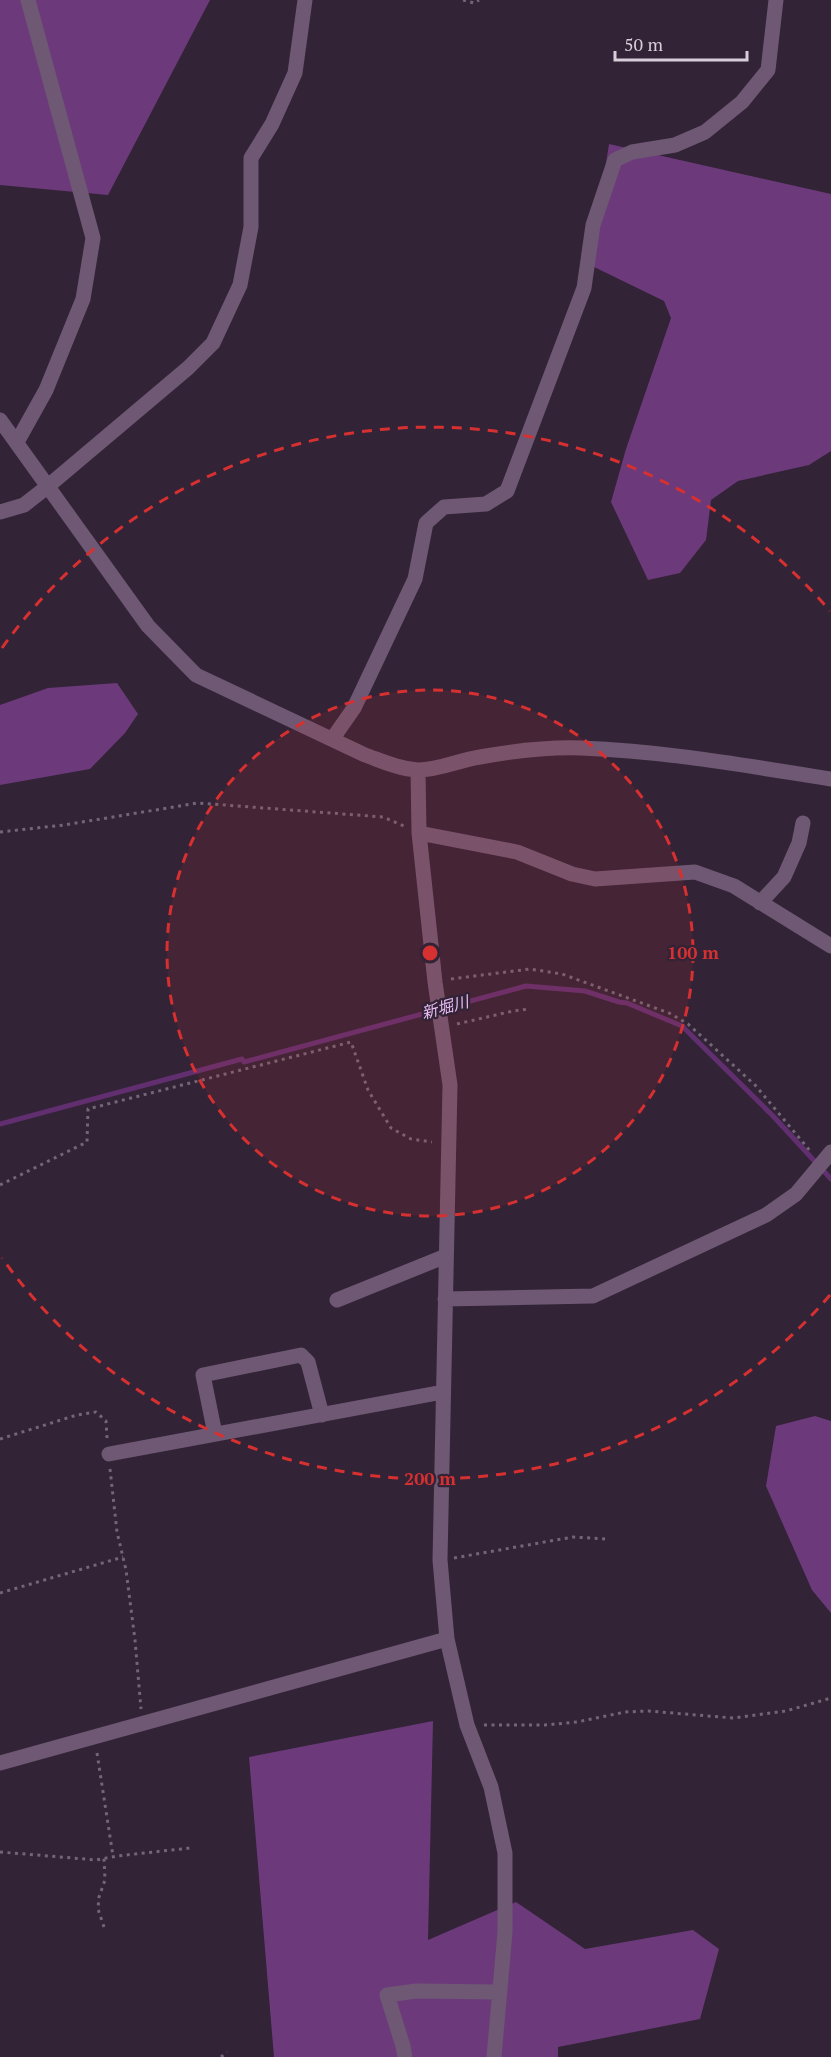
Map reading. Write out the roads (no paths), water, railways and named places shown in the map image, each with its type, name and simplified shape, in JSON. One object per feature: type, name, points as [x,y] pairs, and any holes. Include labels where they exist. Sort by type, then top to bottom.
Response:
[{"type":"street","points":[[17,442],[46,390],[83,299],[93,238],[28,0]]},
{"type":"street","points":[[0,512],[24,505],[47,487],[188,368],[213,343],[240,285],[251,227],[251,158],[272,124],[295,72],[305,0]]},
{"type":"street","points":[[333,738],[354,708],[415,579],[426,523],[444,507],[486,504],[507,491],[584,288],[593,225],[615,160],[632,152],[675,145],[705,132],[742,102],[768,70],[776,0]]},
{"type":"street","points":[[0,420],[148,626],[196,675],[386,763],[418,770],[444,767],[478,757],[580,748],[676,756],[831,779]]},
{"type":"street","points":[[418,770],[419,833],[435,982],[450,1084],[440,1560],[447,1639],[467,1725],[491,1786],[505,1853],[505,1932],[494,2057]]},
{"type":"street","points":[[760,903],[784,877],[798,843],[803,823]]},
{"type":"street","points":[[419,833],[517,852],[572,874],[595,879],[695,872],[734,886],[831,946]]},
{"type":"street","points":[[445,1299],[593,1296],[766,1215],[796,1194],[826,1157]]},
{"type":"street","points":[[337,1300],[446,1256]]},
{"type":"street","points":[[215,1434],[203,1375],[301,1355],[308,1362],[322,1415]]},
{"type":"street","points":[[109,1454],[443,1392]]},
{"type":"street","points":[[0,1763],[447,1639]]},
{"type":"street","points":[[405,2057],[404,2046],[387,1995],[416,1991],[500,1992]]},
{"type":"waterway","name":"新堀川","points":[[0,1124],[242,1059],[244,1062],[526,986],[585,991],[627,1003],[682,1026],[773,1116],[831,1179]]}]
